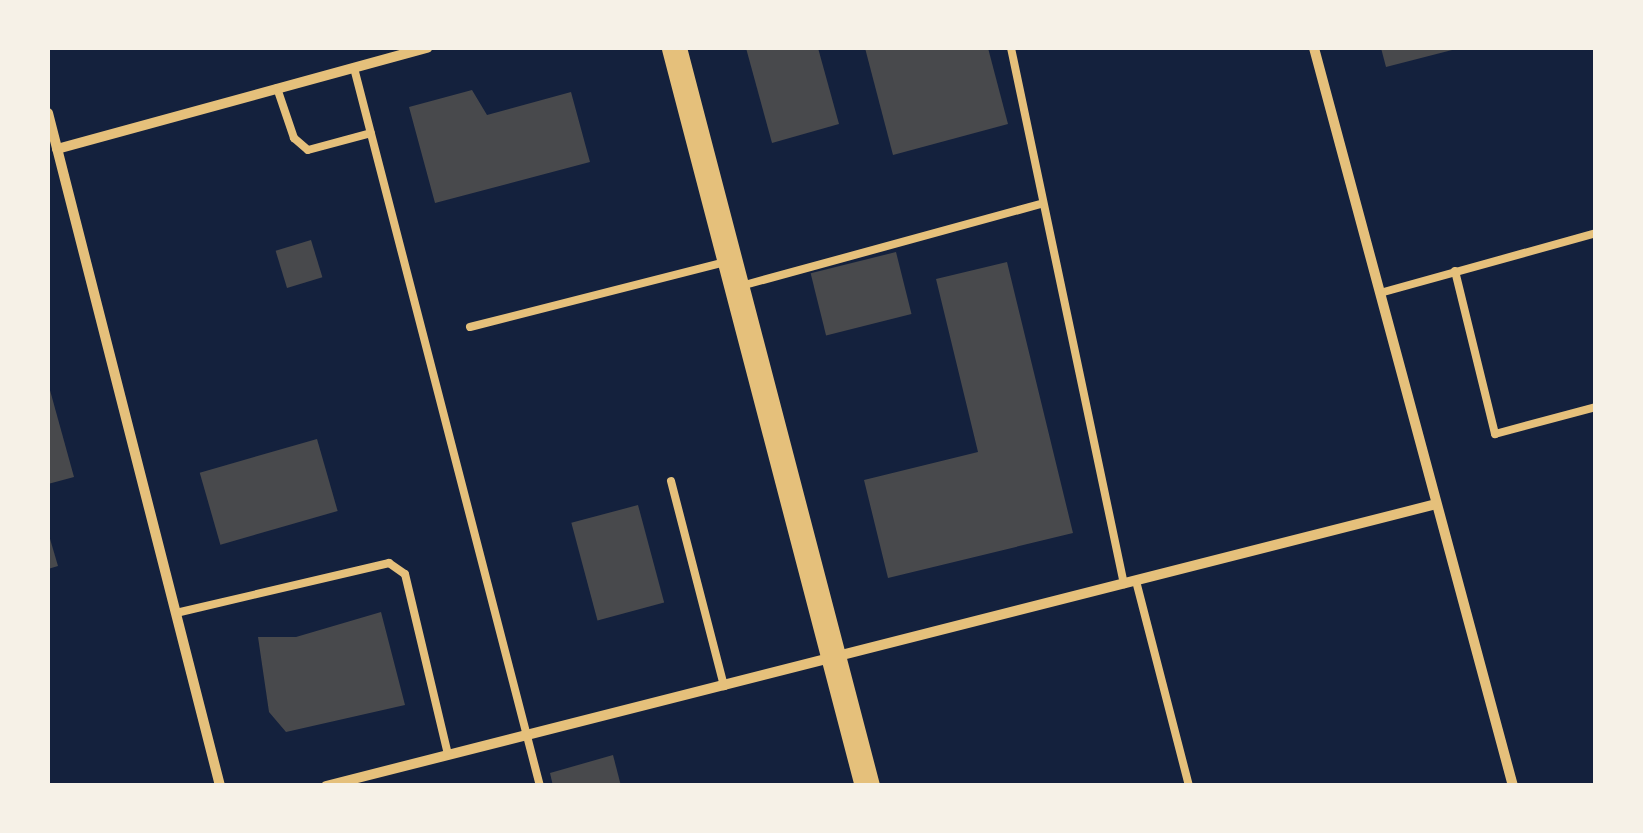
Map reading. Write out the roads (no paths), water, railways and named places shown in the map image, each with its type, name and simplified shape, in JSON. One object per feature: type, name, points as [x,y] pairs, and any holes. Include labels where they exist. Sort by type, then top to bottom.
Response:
[{"type":"main road","points":[[674,48],[867,786]]},
{"type":"street","points":[[52,150],[427,48]]},
{"type":"street","points":[[1314,48],[1513,786]]},
{"type":"street","points":[[48,113],[52,150],[220,786]]},
{"type":"street","points":[[326,786],[1436,504]]},
{"type":"lane","points":[[1011,48],[1041,204],[1130,582],[1189,786]]},
{"type":"lane","points":[[354,68],[540,786]]},
{"type":"lane","points":[[277,88],[294,138],[308,150],[371,133]]},
{"type":"lane","points":[[737,287],[1041,204]]},
{"type":"lane","points":[[1380,293],[1596,232]]},
{"type":"lane","points":[[470,327],[730,261]]},
{"type":"lane","points":[[1456,271],[1496,434],[1596,407]]},
{"type":"lane","points":[[671,481],[724,686]]},
{"type":"lane","points":[[176,613],[390,563],[405,574],[448,755]]}]
